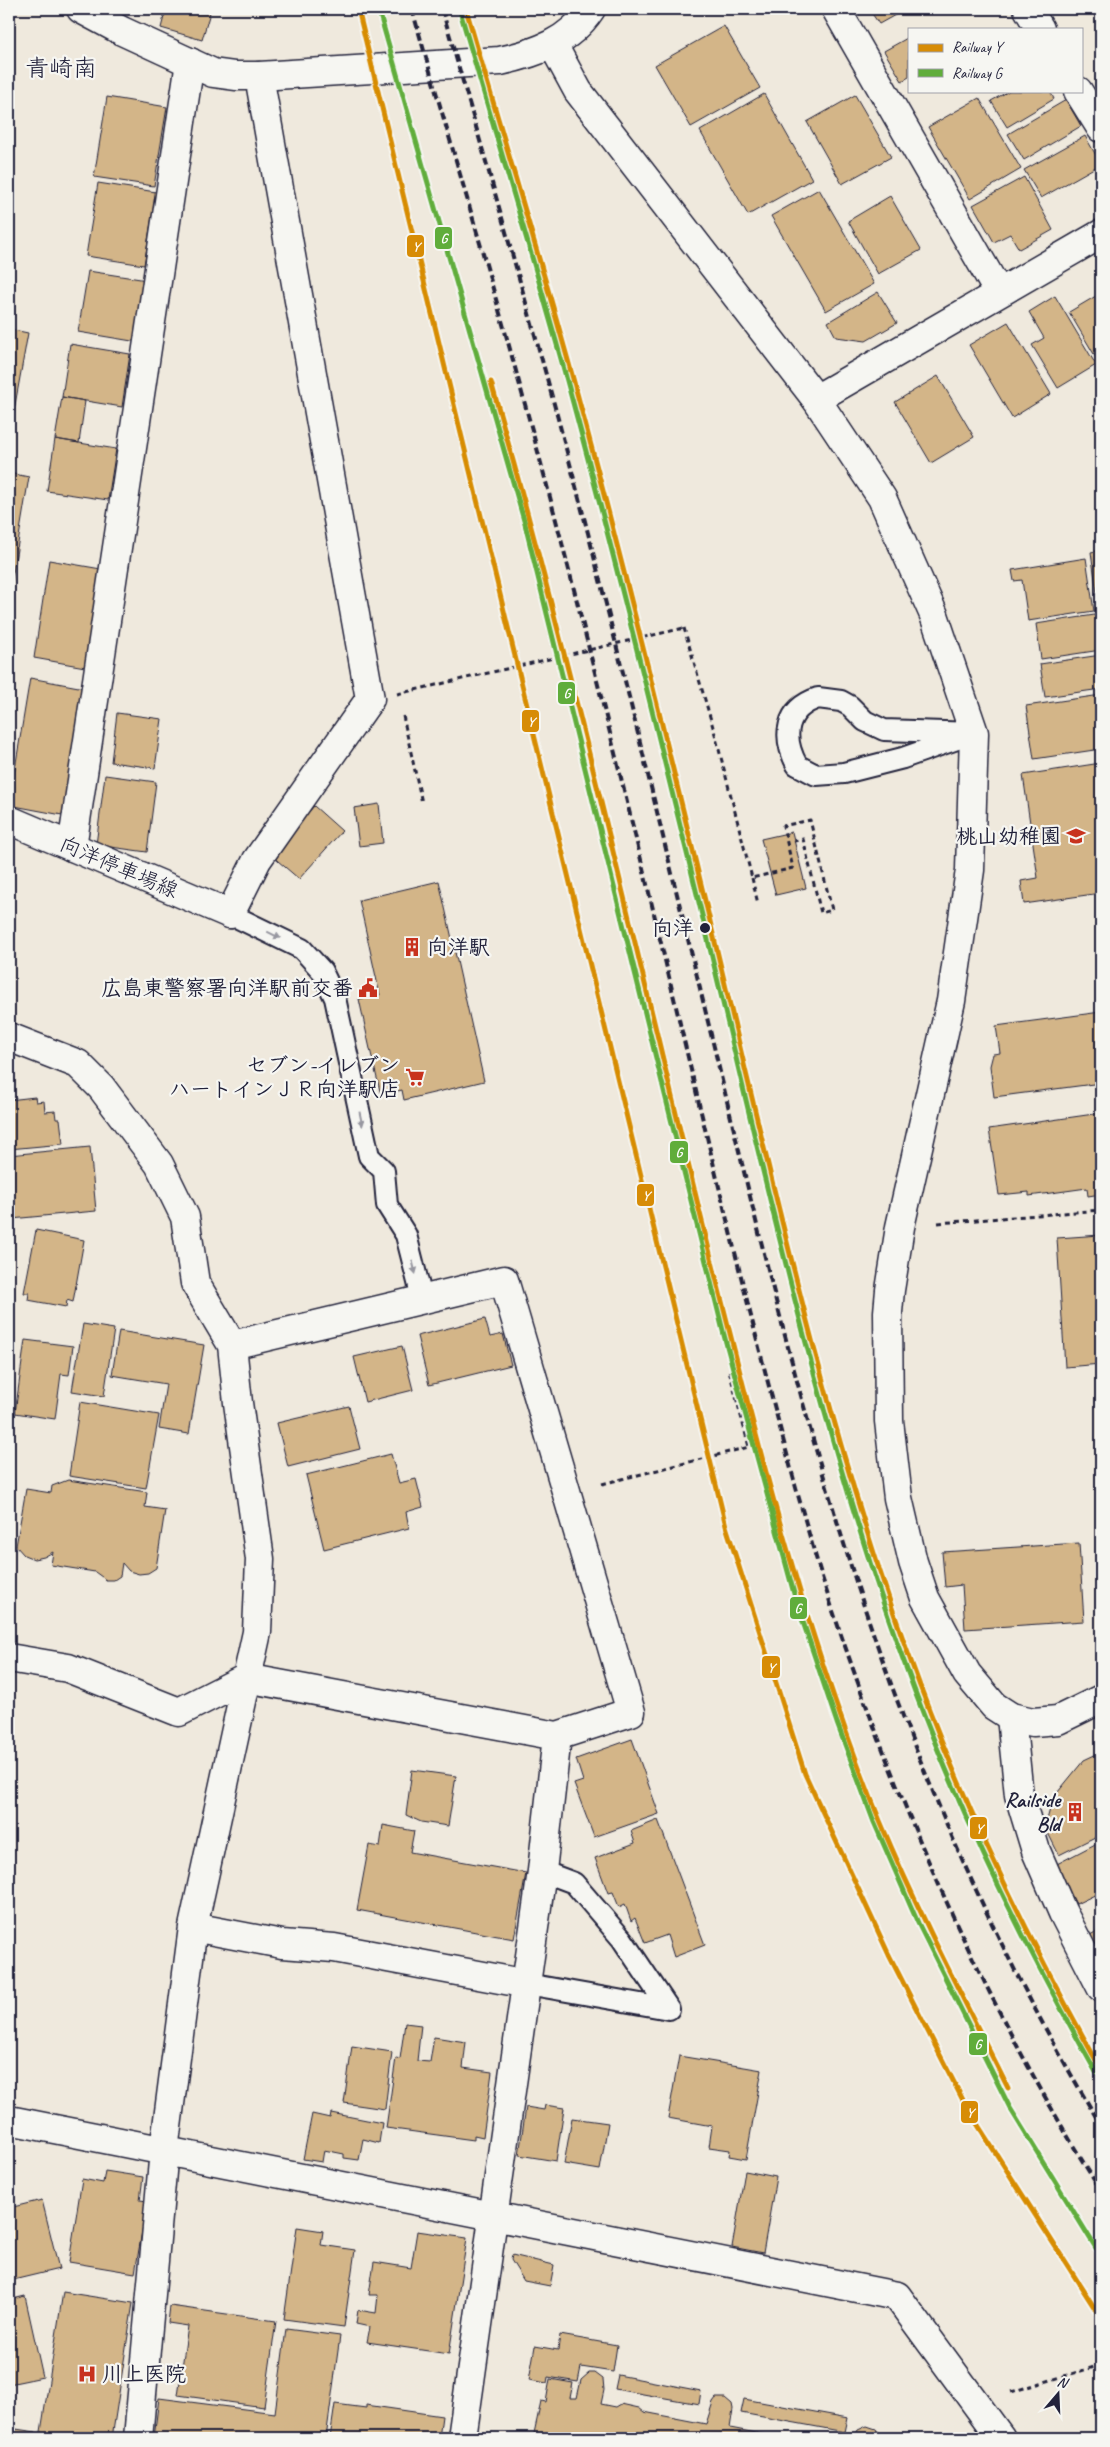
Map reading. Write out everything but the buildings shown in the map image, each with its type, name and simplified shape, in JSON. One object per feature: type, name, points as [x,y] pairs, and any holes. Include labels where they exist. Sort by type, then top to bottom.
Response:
[{"type":"street","points":[[81,9],[122,31],[214,73],[259,76],[500,61],[525,56],[553,45],[575,30],[591,9]]},
{"type":"street","points":[[836,9],[999,293]]},
{"type":"street","points":[[1028,9],[1039,28]]},
{"type":"street","points":[[553,45],[578,91],[614,141],[816,399],[882,498],[934,615],[974,733],[970,870],[951,1000],[900,1227],[890,1290],[888,1422],[898,1498],[913,1562],[925,1598],[968,1674],[994,1706],[1011,1717],[1033,1722],[1058,1720],[1101,1700]]},
{"type":"street","points":[[72,847],[190,62]]},
{"type":"street","points":[[230,914],[257,860],[370,699],[259,76]]},
{"type":"street","points":[[1079,92],[1101,128]]},
{"type":"street","points":[[816,399],[1101,234]]},
{"type":"street","name":"向洋停車場線","points":[[9,820],[230,914]]},
{"type":"street","points":[[9,1037],[78,1064],[101,1087],[126,1117],[159,1164],[185,1217],[195,1283],[232,1345],[238,1403],[260,1559],[257,1632],[193,1927],[164,2150],[138,2438]]},
{"type":"street","points":[[9,1658],[68,1668],[178,1712],[246,1678],[557,1736],[631,1712],[504,1280],[422,1298],[232,1345]]},
{"type":"street","points":[[1011,1717],[1019,1795],[1036,1851],[1063,1913],[1101,1987]]},
{"type":"street","points":[[462,2438],[542,1871],[557,1736]]},
{"type":"street","points":[[193,1927],[282,1944],[334,1948],[526,1984]]},
{"type":"street","points":[[9,2120],[897,2296],[1001,2438]]},
{"type":"lane","points":[[818,698],[841,701],[850,706],[865,722],[884,730],[974,733],[903,758],[844,773],[827,775],[816,775],[797,765],[787,742],[791,721],[797,710],[806,702],[818,698]]},
{"type":"lane","points":[[230,914],[302,949],[322,971],[335,998],[369,1156],[384,1171],[387,1205],[406,1235],[422,1298]]},
{"type":"lane","points":[[526,1984],[669,2009],[622,1939],[574,1883],[542,1871]]},
{"type":"path","points":[[400,703],[398,694],[684,628],[716,734],[758,904]]},
{"type":"path","points":[[402,712],[422,803]]},
{"type":"path","points":[[752,878],[793,868],[783,826],[810,820],[832,910],[821,913],[803,839],[794,841]]},
{"type":"path","points":[[900,1227],[1101,1210]]},
{"type":"path","points":[[599,1485],[749,1447],[729,1370]]},
{"type":"path","points":[[975,2405],[1021,2388],[1101,2365]]},
{"type":"railway","points":[[412,9],[496,300],[557,522],[755,1332],[800,1500],[831,1605],[886,1757],[948,1906],[1020,2051],[1059,2122],[1101,2191]]},
{"type":"railway","points":[[442,9],[560,424],[597,567],[779,1312],[804,1408],[861,1598],[915,1748],[962,1859],[1041,2021],[1101,2125]]},
{"type":"rail line","name":"Y","points":[[358,9],[726,1526],[805,1774],[889,1955],[967,2108],[1101,2318]]},
{"type":"rail line","name":"Y","points":[[466,9],[556,319],[603,492],[668,750],[798,1286],[854,1488],[885,1588],[939,1736],[1003,1881],[1075,2023],[1101,2069]]},
{"type":"rail line","name":"G","points":[[379,11],[525,524],[724,1335],[796,1601],[837,1723],[874,1822],[918,1923],[1010,2108],[1096,2248]]},
{"type":"rail line","name":"G","points":[[460,11],[580,430],[694,882],[792,1289],[848,1491],[879,1590],[933,1739],[975,1836],[1021,1931],[1096,2072]]},
{"type":"rail line","name":"Y","points":[[491,382],[520,485],[573,691],[738,1364],[801,1595],[851,1747],[880,1821],[958,1989],[1008,2088]]},
{"type":"place","name":"桃山幼稚園","points":[[1076,836]]},
{"type":"place","name":"向洋","points":[[705,928]]},
{"type":"place","name":"向洋駅","points":[[412,947]]},
{"type":"place","name":"広島東警察署向洋駅前交番","points":[[368,988]]},
{"type":"place","name":"セブン-イレブン ハートインＪＲ向洋駅店","points":[[415,1077]]},
{"type":"place","name":"Railside Bld","points":[[1075,1812]]},
{"type":"place","name":"川上医院","points":[[87,2374]]},
{"type":"district","name":"青崎南","points":[[61,68]]}]
